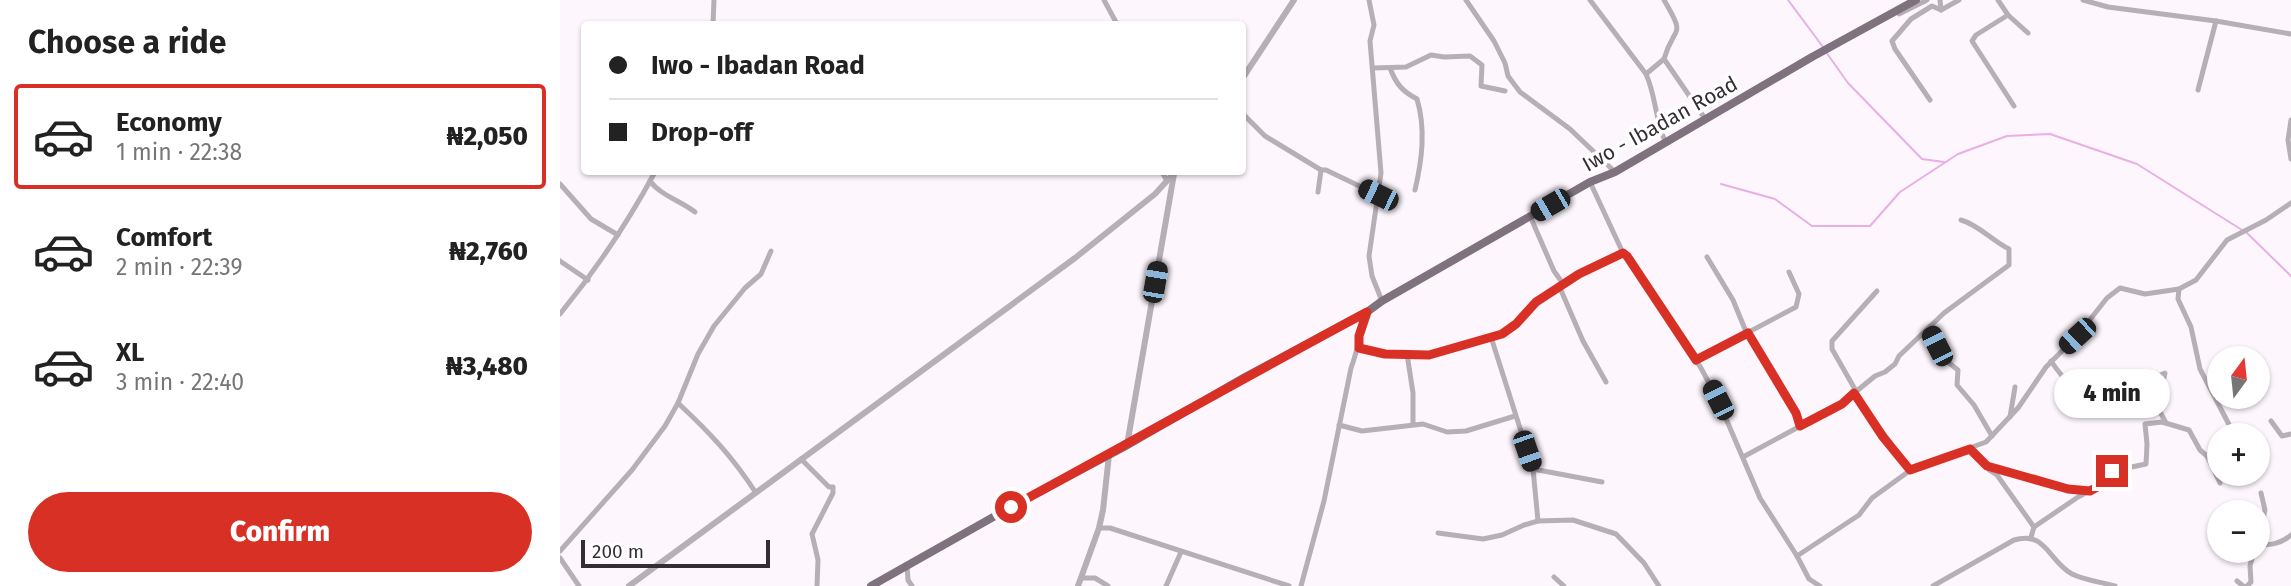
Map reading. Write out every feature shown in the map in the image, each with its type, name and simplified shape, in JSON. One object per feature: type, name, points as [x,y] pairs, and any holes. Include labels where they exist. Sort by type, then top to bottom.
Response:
[{"type":"main road","name":"Iwo - Ibadan Road","points":[[871,586],[1367,312],[1530,216],[1590,182],[1615,172],[1812,57],[1916,0]]},
{"type":"street","points":[[713,21],[714,0]]},
{"type":"street","points":[[1104,0],[1115,21]]},
{"type":"street","points":[[1246,73],[1294,0]]},
{"type":"street","points":[[1369,0],[1374,25],[1370,41],[1381,173],[1369,256],[1372,276],[1382,301]]},
{"type":"street","points":[[1465,0],[1494,41],[1508,76],[1520,92],[1570,129],[1615,172]]},
{"type":"street","points":[[1590,0],[1646,74],[1653,88],[1658,126],[1665,141]]},
{"type":"street","points":[[1646,74],[1664,59],[1678,31],[1676,20],[1664,0]]},
{"type":"street","points":[[1836,44],[1927,0]]},
{"type":"street","points":[[1940,0],[1941,10]]},
{"type":"street","points":[[1941,10],[1959,0]]},
{"type":"street","points":[[1998,0],[2008,15],[2028,33]]},
{"type":"street","points":[[2083,0],[2108,8],[2216,21],[2291,34]]},
{"type":"street","points":[[1930,100],[1892,41],[1912,19],[1932,6],[1941,10]]},
{"type":"street","points":[[2008,15],[1976,35],[1972,41],[2014,106]]},
{"type":"street","points":[[2198,90],[2216,21]]},
{"type":"street","points":[[1373,68],[1406,66],[1431,55],[1470,56],[1482,65],[1481,86],[1505,91]]},
{"type":"street","points":[[1664,59],[1706,120]]},
{"type":"street","points":[[1390,68],[1396,83],[1404,92],[1417,99],[1423,117],[1421,157],[1415,190]]},
{"type":"street","points":[[1246,117],[1265,136],[1321,170],[1378,195]]},
{"type":"street","points":[[2291,120],[2288,140],[2291,159]]},
{"type":"street","points":[[1318,192],[1321,170]]},
{"type":"street","points":[[560,314],[588,280],[653,175]]},
{"type":"street","points":[[1164,175],[1167,181]]},
{"type":"street","points":[[629,586],[1075,258],[1155,194],[1172,175]]},
{"type":"street","points":[[1127,445],[1174,175]]},
{"type":"street","points":[[650,181],[656,190],[684,203],[695,212]]},
{"type":"street","points":[[1590,182],[1623,253],[1696,360],[1718,400],[1760,498],[1809,579],[1820,586]]},
{"type":"street","points":[[560,184],[592,219],[618,235]]},
{"type":"street","points":[[1797,556],[1859,515],[1872,498],[1910,470],[1979,446],[1992,436],[2010,417],[2051,361],[2077,336],[2107,298],[2120,288],[2145,294],[2179,289],[2196,280],[2227,240],[2291,203]]},
{"type":"street","points":[[1530,216],[1562,286],[1583,341],[1606,382]]},
{"type":"street","points":[[1743,457],[1842,404],[1875,376],[1895,364],[1899,356],[1944,313],[2007,267],[2010,261],[2009,249],[1995,243],[1969,222],[1961,220]]},
{"type":"street","points":[[560,551],[649,450],[678,403],[698,354],[714,326],[745,288],[761,274],[771,251]]},
{"type":"street","points":[[1359,348],[1385,354],[1429,355],[1502,334],[1516,324],[1536,302],[1579,274],[1623,253]]},
{"type":"street","points":[[1707,257],[1796,413],[1800,426]]},
{"type":"street","points":[[560,261],[588,280]]},
{"type":"street","points":[[1696,360],[1796,307],[1798,294],[1790,272]]},
{"type":"street","points":[[2179,289],[2178,299],[2191,327],[2200,369],[2228,423]]},
{"type":"street","points":[[1877,291],[1832,341],[1832,349],[1883,437],[1910,470]]},
{"type":"street","points":[[1301,586],[1324,501],[1351,368],[1359,348],[1359,336],[1367,312]]},
{"type":"street","points":[[1928,329],[1940,356],[1958,370],[1957,385],[1974,405],[1992,436]]},
{"type":"street","points":[[1491,337],[1533,469],[1538,521]]},
{"type":"street","points":[[1407,354],[1413,393],[1413,424]]},
{"type":"street","points":[[2051,361],[2066,380],[2094,400],[2104,399],[2165,373],[2158,408],[2166,423]]},
{"type":"street","points":[[2010,417],[2015,387]]},
{"type":"street","points":[[678,403],[713,435],[735,461],[756,493]]},
{"type":"street","points":[[1339,425],[1362,430],[1423,424],[1447,432],[1466,431],[1515,416]]},
{"type":"street","points":[[2271,421],[2283,436],[2291,434]]},
{"type":"street","points":[[2031,537],[2034,527],[2108,481],[2112,471],[2146,464],[2145,424],[2166,423],[2189,430],[2207,457]]},
{"type":"street","points":[[1970,449],[2001,479],[2034,527]]},
{"type":"street","points":[[1078,586],[1099,528],[1109,455]]},
{"type":"street","points":[[801,459],[829,487],[833,487],[833,493],[812,534],[818,561],[817,586]]},
{"type":"street","points":[[1987,466],[2068,489],[2090,491]]},
{"type":"street","points":[[1533,469],[1602,482]]},
{"type":"street","points":[[2261,493],[2263,500]]},
{"type":"street","points":[[1438,533],[1483,539],[1502,536],[1524,524],[1538,521],[1573,520],[1616,534],[1644,563],[1659,586]]},
{"type":"street","points":[[1099,528],[1110,528],[1289,586]]},
{"type":"street","points":[[2270,545],[2291,535]]},
{"type":"street","points":[[1933,586],[2014,540],[2031,537],[2071,573],[2115,586]]},
{"type":"street","points":[[1166,586],[1181,552]]},
{"type":"street","points":[[560,558],[579,586]]},
{"type":"street","points":[[2237,581],[2245,586],[2251,582],[2251,563]]},
{"type":"street","points":[[907,565],[908,580],[912,586]]},
{"type":"street","points":[[1554,577],[1564,586]]},
{"type":"street","points":[[1081,578],[1095,578],[1108,586]]},
{"type":"street","points":[[1802,584],[1809,579]]},
{"type":"waterway","points":[[1788,0],[1823,47]]},
{"type":"waterway","points":[[1826,52],[1848,83],[1922,159],[1944,162]]},
{"type":"waterway","points":[[1721,184],[1775,199],[1812,226],[1870,226],[1900,192],[1958,154],[2007,136],[2050,134],[2137,164],[2242,230]]},
{"type":"waterway","points":[[2247,233],[2291,276]]},
{"type":"route","points":[[1011,507],[1367,312],[1359,336],[1359,348],[1385,354],[1429,355],[1502,334],[1516,324],[1536,302],[1579,274],[1623,253],[1696,360],[1748,333],[1796,413],[1800,426],[1842,404],[1854,393],[1883,437],[1910,470],[1970,449],[1987,466],[2068,489],[2090,491],[2108,481],[2112,471]]}]
